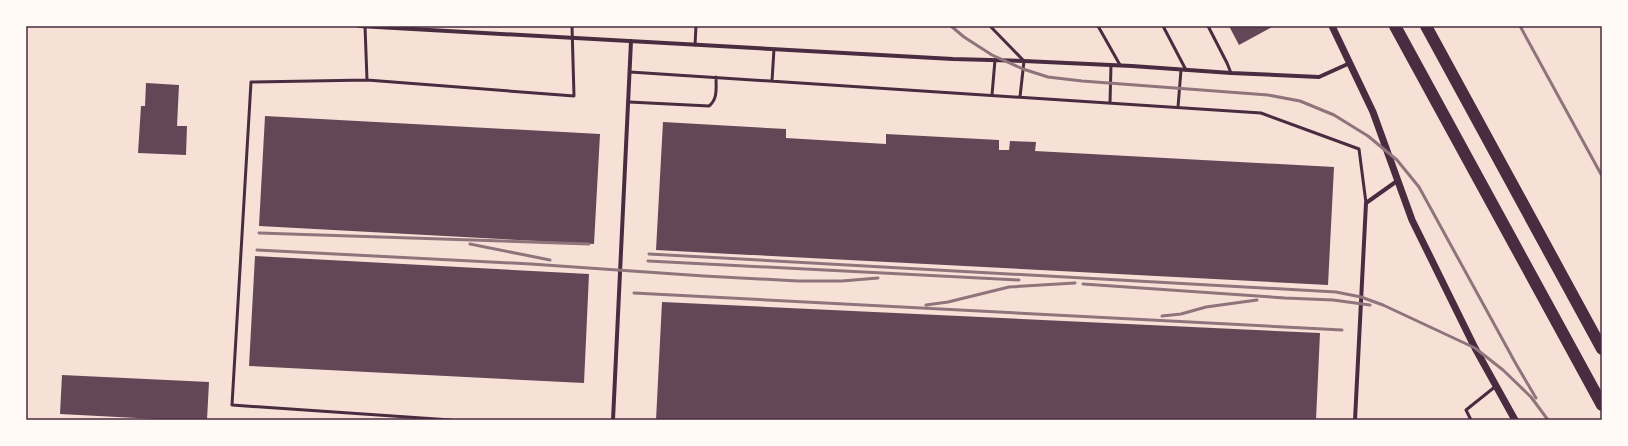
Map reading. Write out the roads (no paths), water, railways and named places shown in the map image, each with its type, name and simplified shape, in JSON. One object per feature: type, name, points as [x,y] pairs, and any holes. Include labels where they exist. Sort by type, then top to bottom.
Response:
[{"type":"highway","points":[[1395,26],[1602,405]]},
{"type":"highway","points":[[1426,26],[1602,349]]},
{"type":"street","points":[[359,26],[774,49],[995,60],[1024,60],[1318,77],[1350,63]]},
{"type":"street","points":[[1332,26],[1373,112],[1412,220],[1475,348],[1514,420]]},
{"type":"street","points":[[613,420],[631,41]]},
{"type":"street","points":[[1355,420],[1366,203],[1398,181]]},
{"type":"lane","points":[[365,26],[367,80]]},
{"type":"lane","points":[[451,420],[232,405],[251,82],[367,80],[574,96],[572,26]]},
{"type":"lane","points":[[696,26],[696,45]]},
{"type":"lane","points":[[990,26],[1024,60],[1020,97]]},
{"type":"lane","points":[[1098,26],[1120,66]]},
{"type":"lane","points":[[1163,26],[1186,70]]},
{"type":"lane","points":[[1208,26],[1231,73]]},
{"type":"lane","points":[[772,81],[774,49]]},
{"type":"lane","points":[[992,95],[995,60]]},
{"type":"lane","points":[[1110,103],[1111,65]]},
{"type":"lane","points":[[1178,107],[1181,70]]},
{"type":"lane","points":[[630,72],[1262,113],[1359,149],[1366,203]]},
{"type":"lane","points":[[629,102],[709,106],[715,98],[716,77]]},
{"type":"lane","points":[[1471,420],[1466,410],[1496,386]]},
{"type":"railway","points":[[951,26],[964,37],[992,55],[1023,69],[1048,77],[1082,81],[1268,95],[1300,101],[1334,115],[1368,136],[1397,160],[1419,187],[1536,398]]},
{"type":"railway","points":[[1520,26],[1602,176]]},
{"type":"railway","points":[[259,233],[589,244]]},
{"type":"railway","points":[[470,244],[550,260]]},
{"type":"railway","points":[[257,250],[531,264],[798,281],[842,281],[878,278]]},
{"type":"railway","points":[[649,254],[1336,292],[1361,297],[1383,305],[1475,348],[1503,370],[1531,397],[1548,420]]},
{"type":"railway","points":[[648,261],[1019,280]]},
{"type":"railway","points":[[926,305],[948,302],[1009,287],[1075,283]]},
{"type":"railway","points":[[1083,284],[1333,300],[1370,305]]},
{"type":"railway","points":[[634,293],[1342,330]]},
{"type":"railway","points":[[1162,316],[1181,314],[1206,307],[1257,300]]}]
